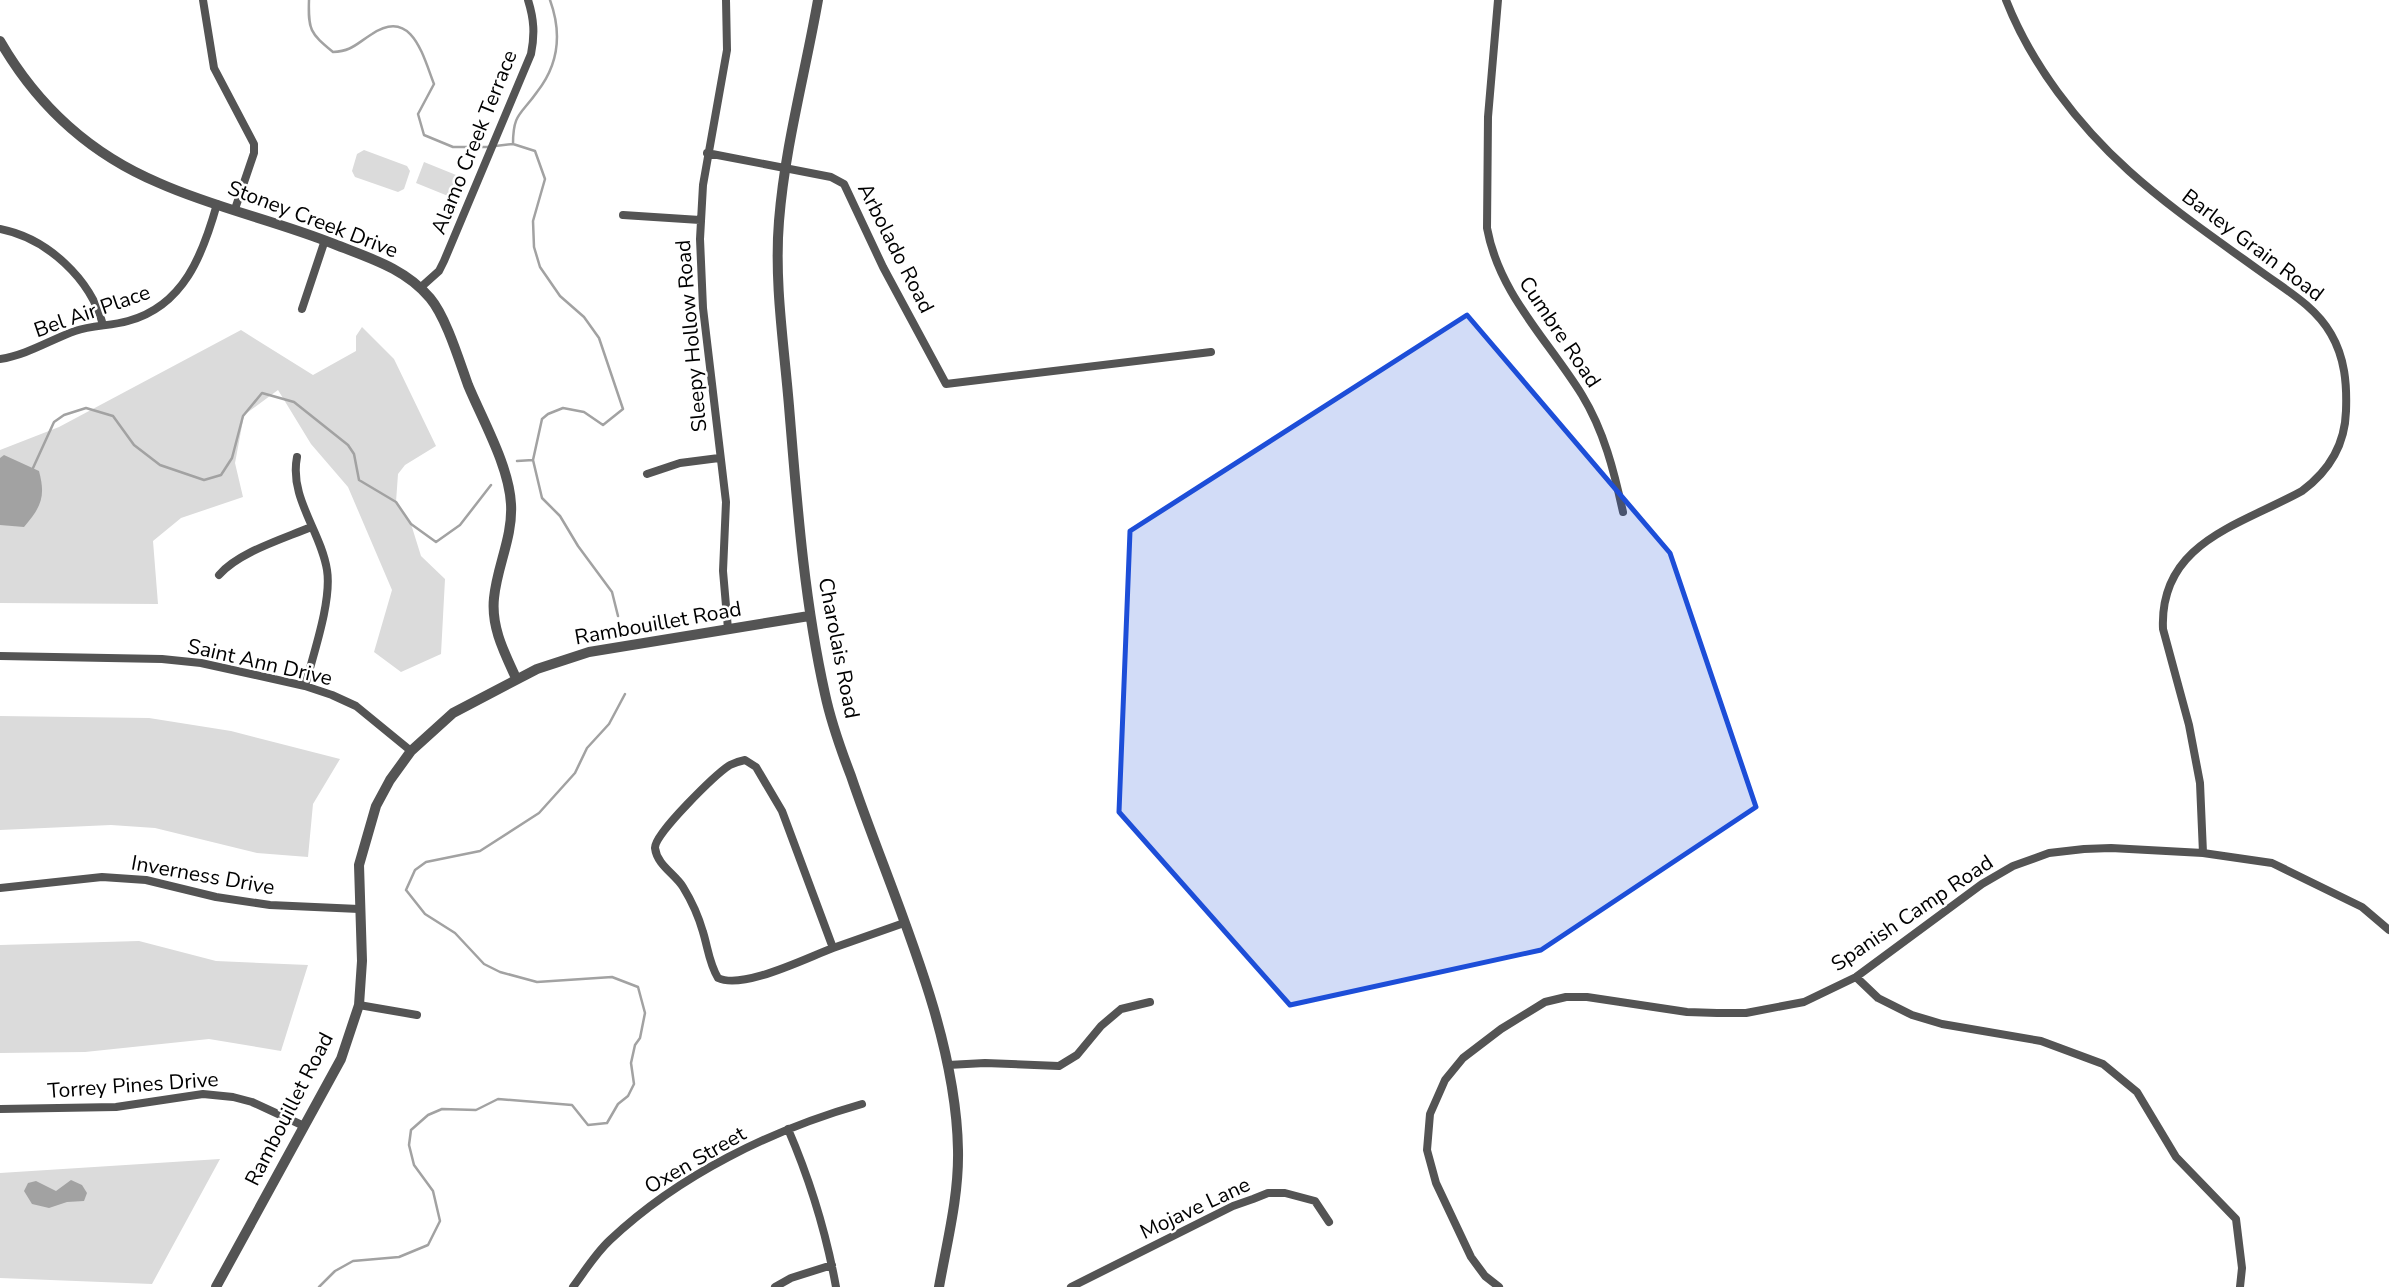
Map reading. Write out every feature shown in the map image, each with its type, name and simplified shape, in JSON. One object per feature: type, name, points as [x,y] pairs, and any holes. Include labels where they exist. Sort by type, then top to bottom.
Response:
[{"type":"street","points":[[203,0],[215,68],[254,144],[254,153],[235,209]]},
{"type":"street","name":"Alamo Creek Terrace","points":[[421,288],[439,271],[444,261],[531,54],[534,20],[528,0]]},
{"type":"street","name":"Sleepy Hollow Road","points":[[726,0],[727,50],[707,153],[700,220],[703,308],[726,502],[723,571],[728,629]]},
{"type":"street","name":"Charolais Road","points":[[818,0],[784,167],[779,225],[780,300],[809,616],[825,699],[928,994],[948,1065],[955,1105],[958,1153],[951,1226],[939,1287]]},
{"type":"street","name":"Cumbre Road","points":[[1498,0],[1488,117],[1489,243],[1509,290],[1583,397],[1601,431],[1623,512]]},
{"type":"street","name":"Barley Grain Road","points":[[2006,0],[2036,58],[2079,119],[2129,171],[2311,308],[2332,335],[2344,367],[2345,429],[2331,464],[2317,480],[2302,491],[2201,543],[2179,568],[2166,595],[2162,613],[2163,629],[2189,725],[2200,783],[2203,853]]},
{"type":"street","name":"Stoney Creek Drive","points":[[0,41],[17,71],[42,101],[84,140],[114,161],[159,184],[325,240],[392,267],[421,288],[432,300],[447,330],[510,491],[510,521],[494,597],[494,614],[502,649],[516,678]]},
{"type":"street","name":"Arbolado Road","points":[[707,153],[831,177],[844,184],[883,267],[946,384],[1211,352]]},
{"type":"street","name":"Bel Air Place","points":[[0,359],[15,356],[78,330],[127,322],[149,313],[172,298],[186,283],[199,257],[217,204]]},
{"type":"street","points":[[623,215],[700,220]]},
{"type":"street","points":[[0,229],[37,243],[70,269],[93,296],[103,325]]},
{"type":"street","points":[[302,309],[325,240]]},
{"type":"street","points":[[297,457],[298,489],[324,558],[328,585],[305,686]]},
{"type":"street","points":[[647,474],[680,463],[719,458]]},
{"type":"street","points":[[219,575],[226,567],[240,559],[311,527]]},
{"type":"street","name":"Rambouillet Road","points":[[216,1287],[341,1059],[359,1005],[362,961],[359,865],[376,806],[411,751],[453,713],[516,678],[589,652],[809,616]]},
{"type":"street","name":"Saint Ann Drive","points":[[0,656],[162,659],[201,663],[305,686],[356,706],[411,751]]},
{"type":"street","points":[[833,948],[782,811],[772,792],[756,767],[745,760],[731,765],[664,828],[657,838],[655,848],[660,861],[683,887],[703,931],[713,970],[718,978],[733,982],[754,978],[904,923]]},
{"type":"street","name":"Spanish Camp Road","points":[[1499,1287],[1485,1276],[1471,1257],[1436,1184],[1427,1150],[1430,1114],[1445,1080],[1463,1058],[1501,1029],[1545,1002],[1566,997],[1587,997],[1687,1012],[1746,1013],[1804,1002],[1856,977],[1982,884],[2013,866],[2049,853],[2111,848],[2203,853],[2272,863],[2362,907],[2389,930]]},
{"type":"street","name":"Inverness Drive","points":[[0,888],[102,877],[146,880],[216,897],[270,905],[359,909]]},
{"type":"street","points":[[1856,977],[1878,998],[1912,1015],[1942,1024],[2041,1041],[2103,1064],[2137,1093],[2176,1157],[2236,1219],[2242,1268],[2240,1287]]},
{"type":"street","points":[[948,1065],[985,1063],[1059,1066],[1077,1055],[1101,1026],[1121,1009],[1150,1002]]},
{"type":"street","points":[[359,1005],[417,1015]]},
{"type":"street","name":"Torrey Pines Drive","points":[[0,1109],[116,1107],[203,1094],[252,1102],[304,1126]]},
{"type":"street","name":"Oxen Street","points":[[573,1287],[607,1242],[652,1205],[708,1169],[788,1129],[862,1104]]},
{"type":"street","points":[[788,1129],[815,1199],[836,1287]]},
{"type":"street","name":"Mojave Lane","points":[[1071,1287],[1233,1206],[1268,1193],[1285,1193],[1315,1200],[1329,1222]]},
{"type":"street","points":[[775,1287],[791,1278],[832,1265]]},
{"type":"highlighted area","points":[[1467,315],[1670,553],[1756,807],[1541,950],[1290,1005],[1119,812],[1130,531]]},
{"type":"shaded area","points":[[364,150],[407,166],[410,171],[404,189],[398,192],[355,177],[352,171],[357,154]]},
{"type":"shaded area","points":[[424,162],[461,177],[453,198],[416,183]]},
{"type":"shaded area","points":[[362,327],[394,359],[436,446],[405,465],[398,474],[396,502],[411,524],[421,556],[445,579],[441,654],[401,672],[374,652],[392,590],[348,487],[311,444],[278,390],[244,415],[235,463],[243,497],[181,518],[153,541],[158,604],[0,603],[0,450],[59,427],[241,330],[313,375],[356,351],[356,336]]},
{"type":"shaded area","points":[[4,455],[39,471],[42,495],[24,527],[0,525],[0,458]]},
{"type":"shaded area","points":[[0,716],[149,718],[231,731],[340,759],[313,804],[308,857],[257,853],[155,828],[111,825],[0,830]]},
{"type":"shaded area","points":[[139,941],[216,961],[308,965],[281,1051],[209,1039],[85,1052],[0,1053],[0,945]]},
{"type":"shaded area","points":[[220,1159],[152,1284],[0,1278],[0,1173]]},
{"type":"shaded area","points":[[71,1180],[82,1185],[87,1193],[84,1201],[67,1202],[49,1208],[32,1204],[24,1191],[28,1183],[36,1181],[56,1191]]},
{"type":"waterway","points":[[309,0],[312,30],[333,52],[349,49],[386,27],[397,26],[414,38],[434,84],[418,114],[424,135],[453,147],[513,144],[535,151],[545,179],[533,221],[534,247],[540,267],[560,296],[584,317],[599,338],[623,409],[603,425],[584,412],[563,408],[548,414],[542,419],[533,460],[542,498],[560,516],[612,592],[618,616]]},
{"type":"waterway","points":[[513,144],[516,120],[544,81],[554,59],[557,36],[550,0]]},
{"type":"waterway","points":[[33,468],[54,422],[64,415],[86,408],[113,416],[134,445],[160,465],[204,480],[221,475],[232,458],[243,416],[262,393],[294,402],[348,445],[354,454],[359,480],[396,502],[411,524],[436,542],[460,525],[491,485]]},
{"type":"waterway","points":[[517,461],[533,460]]},
{"type":"waterway","points":[[319,1287],[335,1271],[353,1261],[399,1257],[428,1245],[440,1221],[433,1191],[414,1165],[409,1145],[411,1130],[428,1115],[442,1109],[476,1110],[498,1099],[572,1105],[588,1125],[607,1123],[618,1104],[628,1096],[634,1084],[631,1063],[645,1013],[638,987],[612,977],[537,982],[500,972],[484,964],[455,933],[425,914],[406,890],[415,870],[426,862],[480,851],[539,813],[575,773],[587,748],[609,724],[625,694]]}]
